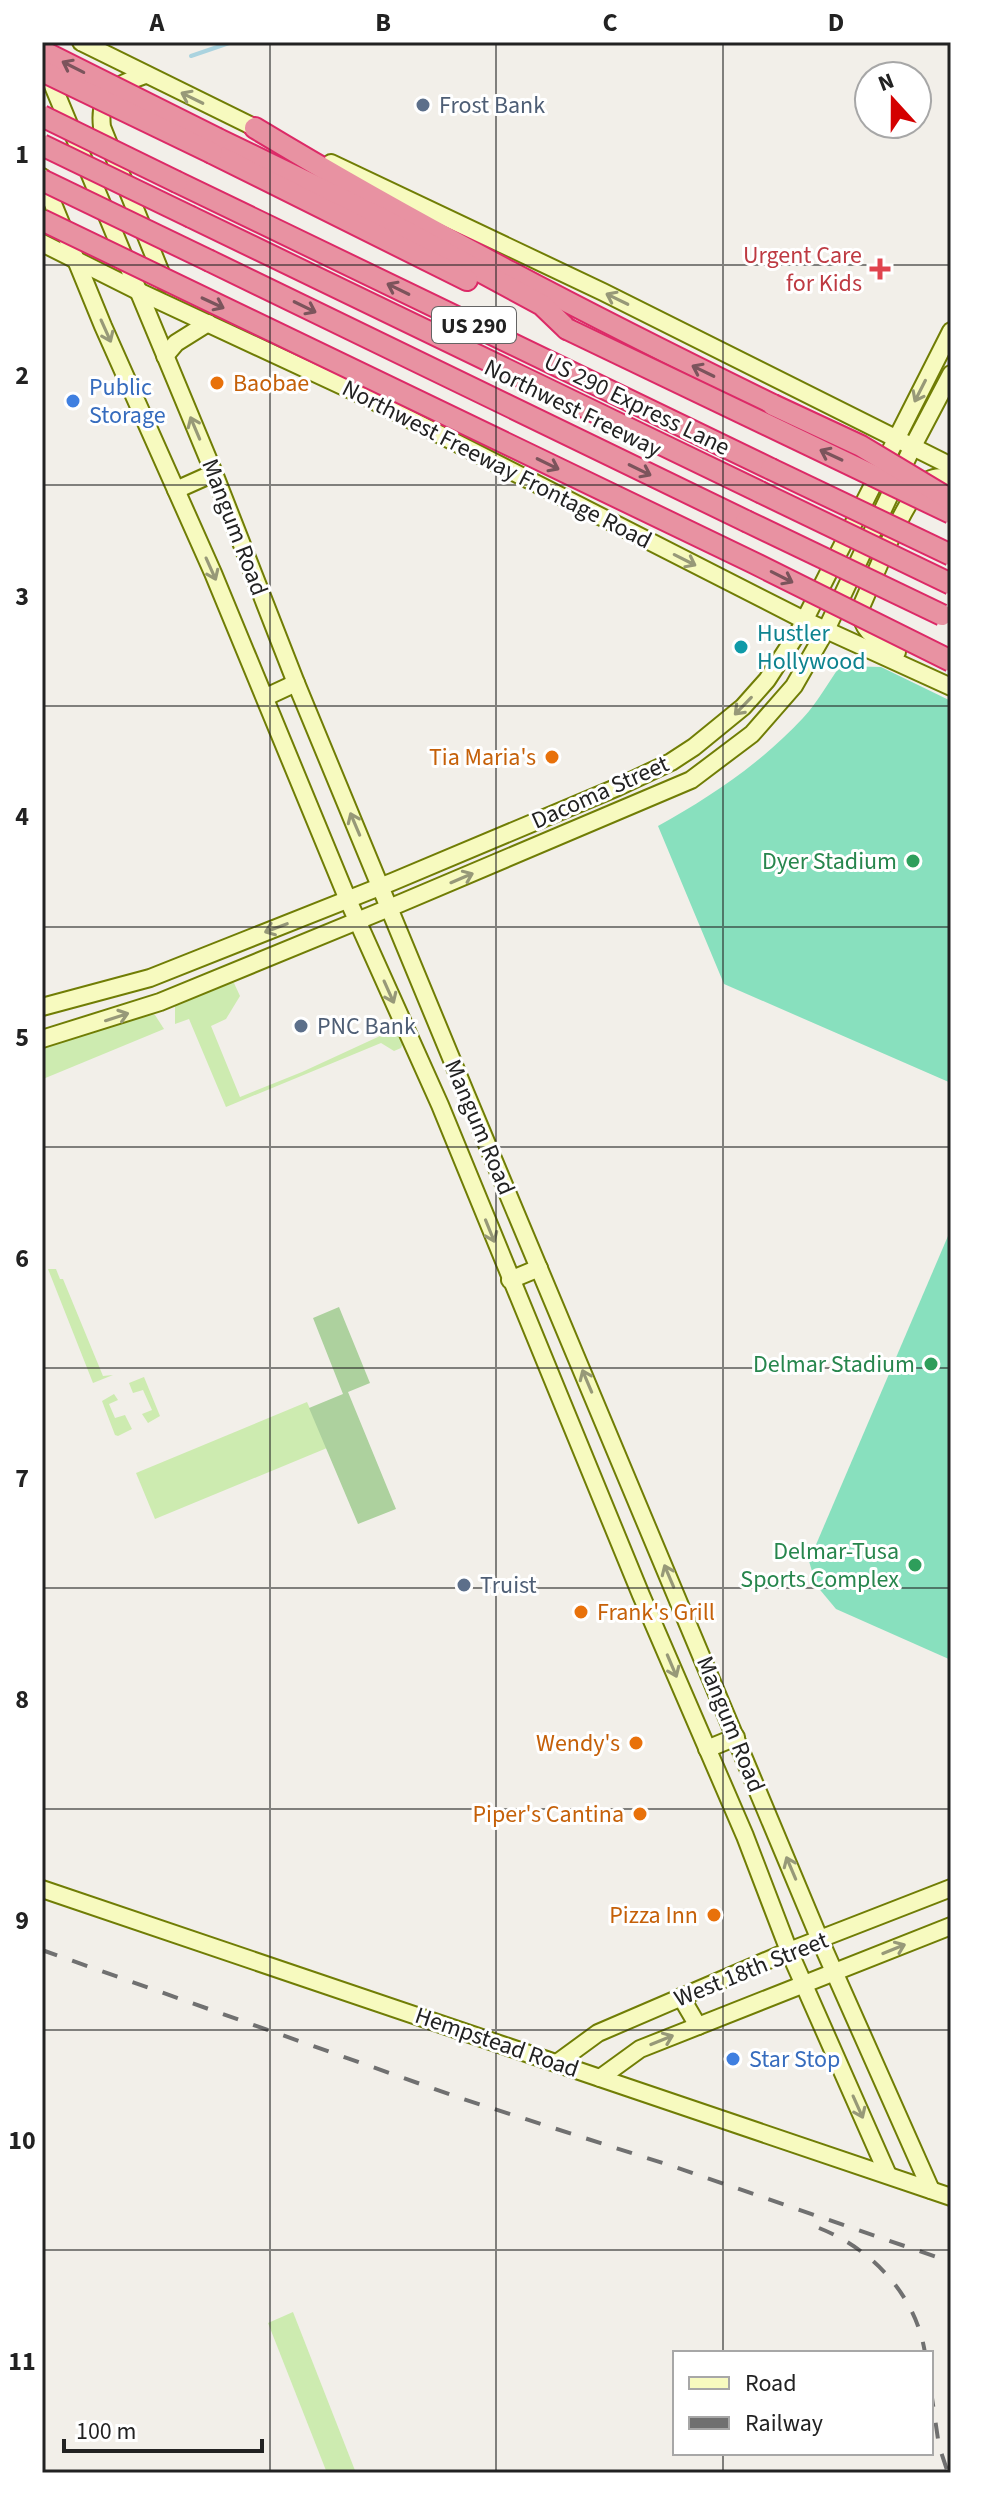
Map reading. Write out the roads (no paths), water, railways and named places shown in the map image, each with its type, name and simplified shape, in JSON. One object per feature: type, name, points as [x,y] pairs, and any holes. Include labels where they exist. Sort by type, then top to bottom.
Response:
[{"type":"highway","points":[[42,51],[383,219],[542,305],[567,329]]},
{"type":"highway","points":[[42,71],[567,329],[951,513]]},
{"type":"highway","name":"Northwest Freeway","points":[[42,116],[951,555]]},
{"type":"highway","points":[[255,128],[343,181],[604,322],[861,446],[951,500]]},
{"type":"highway","name":"US 290 Express Lane","points":[[42,145],[951,584]]},
{"type":"highway","name":"Northwest Freeway","points":[[42,179],[947,617]]},
{"type":"highway","points":[[42,220],[951,661]]},
{"type":"main road","points":[[81,42],[589,286],[951,466]]},
{"type":"main road","name":"Mangum Road","points":[[42,59],[466,1094],[820,1940],[931,2190]]},
{"type":"main road","points":[[145,75],[120,84],[105,97],[100,110],[102,127],[153,258],[169,290],[187,313]]},
{"type":"main road","name":"Mangum Road","points":[[42,179],[266,697],[348,900],[440,1105],[789,1951],[888,2175]]},
{"type":"main road","name":"Northwest Freeway Frontage Road","points":[[42,243],[366,397],[804,620],[951,685]]},
{"type":"main road","points":[[165,356],[182,339],[208,323]]},
{"type":"main road","name":"Dacoma Street","points":[[42,1007],[150,978],[382,886],[618,787],[694,747],[725,724],[767,680],[804,620],[951,331]]},
{"type":"main road","name":"Dacoma Street","points":[[42,1039],[160,1002],[691,780],[752,734],[794,686],[826,630],[913,446],[951,374]]},
{"type":"main road","points":[[176,490],[214,473]]},
{"type":"main road","points":[[951,477],[939,476],[927,481],[908,505],[860,609],[862,624],[871,635],[951,685]]},
{"type":"main road","points":[[266,697],[296,683]]},
{"type":"main road","points":[[440,1105],[466,1094]]},
{"type":"main road","points":[[510,1280],[539,1268]]},
{"type":"main road","points":[[707,1749],[736,1737]]},
{"type":"main road","name":"West 18th Street","points":[[557,2063],[598,2033],[789,1951],[951,1888]]},
{"type":"main road","name":"Hempstead Road","points":[[42,1889],[951,2197]]},
{"type":"main road","name":"West 18th Street","points":[[600,2078],[640,2049],[951,1926]]},
{"type":"main road","points":[[681,1997],[698,2026]]},
{"type":"waterway","points":[[191,56],[232,42]]},
{"type":"railway","points":[[42,1950],[460,2098],[675,2167],[951,2262]]},
{"type":"railway","points":[[819,2228],[857,2248],[888,2277],[912,2312],[925,2351]]},
{"type":"railway","points":[[933,2405],[939,2446],[948,2473]]},
{"type":"place","name":"Frost Bank","points":[[423,105]]},
{"type":"place","name":"Urgent Care for Kids","points":[[880,269]]},
{"type":"place","name":"Baobae","points":[[217,383]]},
{"type":"place","name":"Public Storage","points":[[73,401]]},
{"type":"place","name":"Hustler Hollywood","points":[[741,647]]},
{"type":"place","name":"Tia Maria's","points":[[552,757]]},
{"type":"place","name":"Dyer Stadium","points":[[913,861]]},
{"type":"place","name":"PNC Bank","points":[[301,1026]]},
{"type":"place","name":"Delmar Stadium","points":[[931,1364]]},
{"type":"place","name":"Delmar-Tusa Sports Complex","points":[[915,1565]]},
{"type":"place","name":"Truist","points":[[464,1585]]},
{"type":"place","name":"Frank's Grill","points":[[581,1612]]},
{"type":"place","name":"Wendy's","points":[[636,1743]]},
{"type":"place","name":"Piper's Cantina","points":[[640,1814]]},
{"type":"place","name":"Pizza Inn","points":[[714,1915]]},
{"type":"place","name":"Star Stop","points":[[733,2059]]}]
